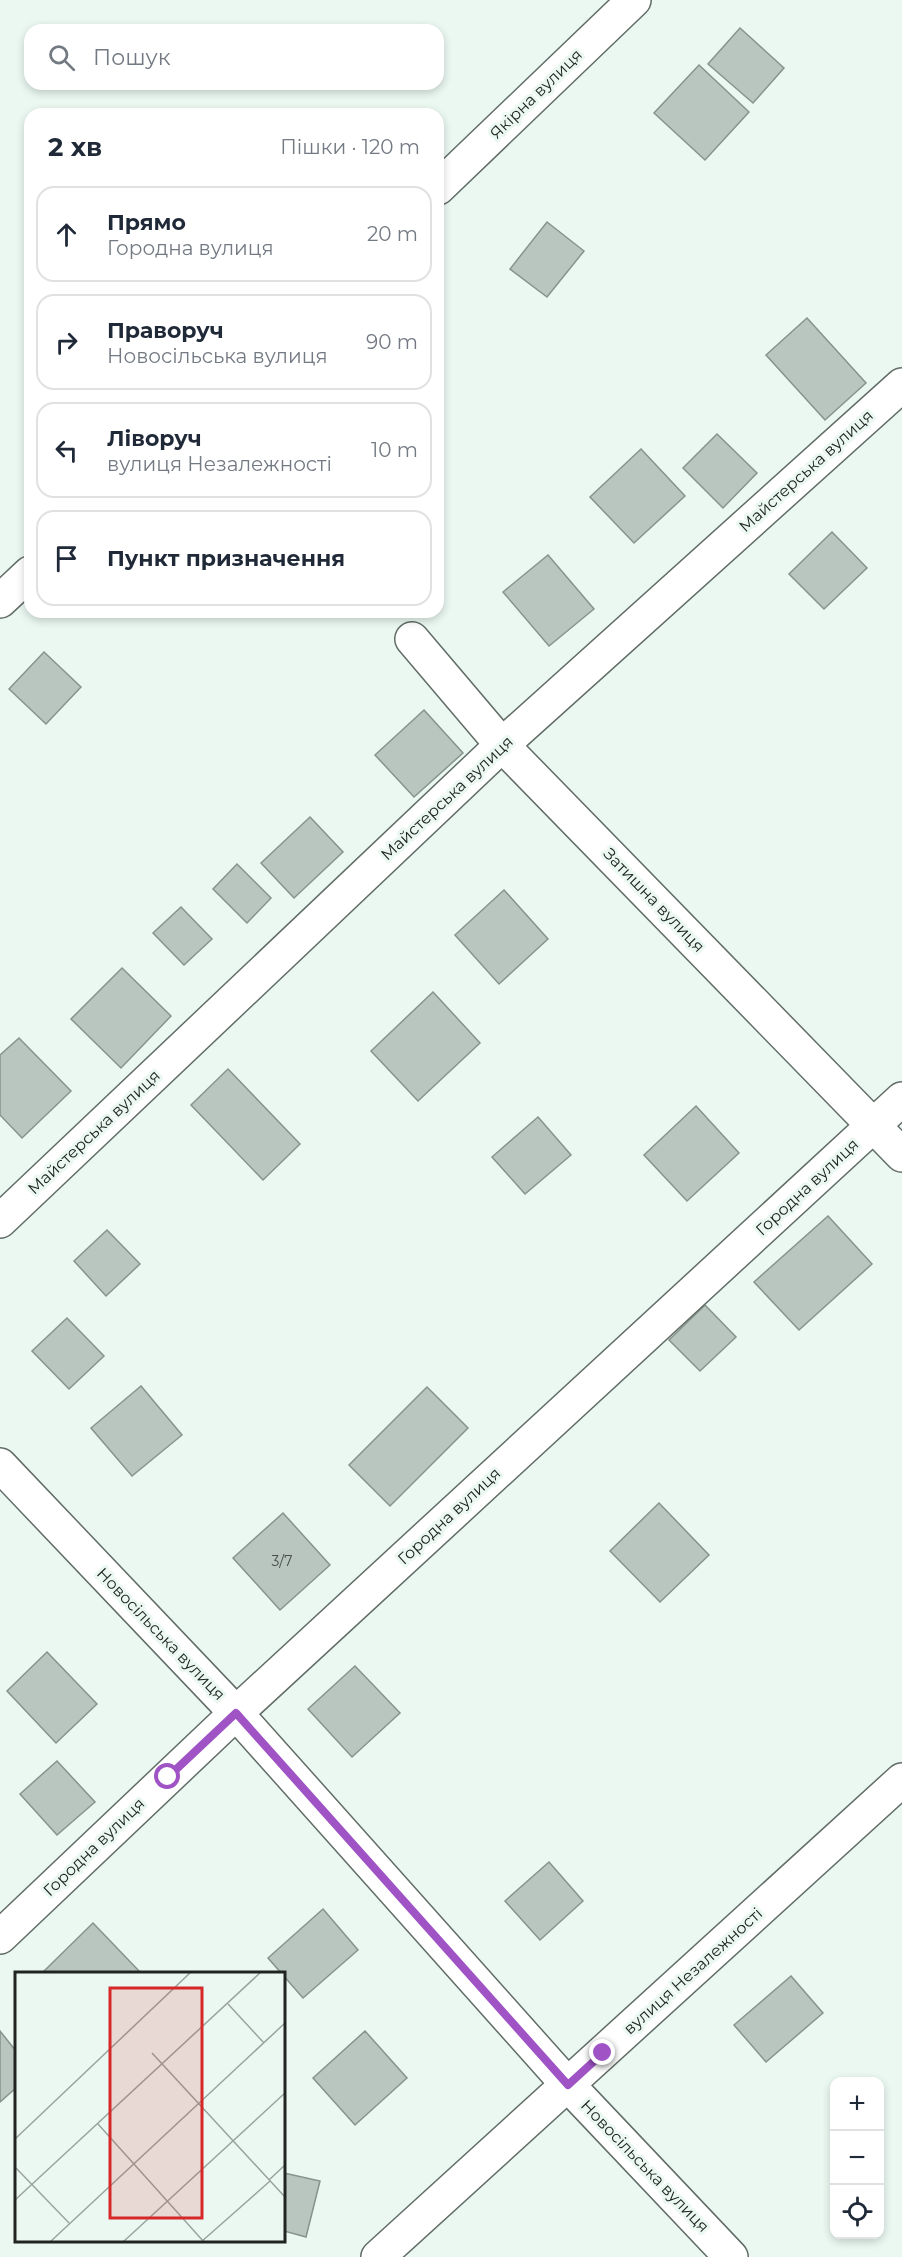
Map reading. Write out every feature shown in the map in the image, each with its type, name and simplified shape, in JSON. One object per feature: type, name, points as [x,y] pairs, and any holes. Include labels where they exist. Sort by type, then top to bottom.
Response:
[{"type":"street","name":"Якірна вулиця","points":[[444,182],[634,0]]},
{"type":"street","name":"Майстерська вулиця","points":[[0,1221],[502,745],[902,385]]},
{"type":"street","points":[[0,601],[24,579]]},
{"type":"street","name":"Затишна вулиця","points":[[412,639],[502,745],[902,1155]]},
{"type":"street","name":"Городна вулиця","points":[[0,1936],[236,1713],[902,1099]]},
{"type":"street","name":"Новосільська вулиця","points":[[0,1465],[236,1713],[568,2085],[731,2257]]},
{"type":"street","name":"вулиця Незалежності","points":[[378,2257],[902,1780]]},
{"type":"building","points":[[740,28],[784,68],[753,103],[708,64]]},
{"type":"building","points":[[699,65],[749,112],[705,160],[654,113]]},
{"type":"building","points":[[547,222],[584,251],[547,297],[510,269]]},
{"type":"building","points":[[807,318],[866,383],[825,420],[766,355]]},
{"type":"building","points":[[717,434],[757,473],[723,508],[683,468]]},
{"type":"building","points":[[641,449],[685,496],[634,543],[590,497]]},
{"type":"building","points":[[832,532],[867,568],[824,609],[789,574]]},
{"type":"building","points":[[548,555],[594,609],[549,646],[503,592]]},
{"type":"building","points":[[44,652],[81,687],[46,724],[9,689]]},
{"type":"building","points":[[424,710],[463,753],[414,797],[375,755]]},
{"type":"building","points":[[310,817],[343,852],[294,898],[261,863]]},
{"type":"building","points":[[237,864],[271,898],[247,923],[213,889]]},
{"type":"building","points":[[504,890],[548,939],[499,984],[455,935]]},
{"type":"building","points":[[181,907],[212,939],[184,965],[153,933]]},
{"type":"building","points":[[122,968],[171,1016],[121,1068],[71,1019]]},
{"type":"building","points":[[433,992],[480,1043],[418,1101],[371,1051]]},
{"type":"building","points":[[19,1038],[71,1091],[22,1138],[0,1115],[0,1055]]},
{"type":"building","points":[[228,1069],[300,1144],[263,1180],[191,1105]]},
{"type":"building","points":[[696,1106],[739,1153],[687,1201],[644,1155]]},
{"type":"building","points":[[538,1117],[571,1155],[525,1194],[492,1157]]},
{"type":"building","points":[[828,1216],[872,1264],[799,1330],[754,1282]]},
{"type":"building","points":[[107,1230],[140,1264],[106,1296],[74,1261]]},
{"type":"building","points":[[705,1305],[736,1337],[700,1371],[669,1340]]},
{"type":"building","points":[[67,1318],[104,1356],[69,1389],[32,1351]]},
{"type":"building","points":[[141,1386],[182,1435],[132,1476],[91,1428]]},
{"type":"building","points":[[427,1387],[468,1428],[390,1506],[349,1465]]},
{"type":"building","points":[[659,1503],[709,1555],[660,1602],[610,1551]]},
{"type":"building","points":[[283,1513],[330,1565],[280,1610],[233,1558]]},
{"type":"building","points":[[47,1652],[97,1704],[56,1743],[7,1691]]},
{"type":"building","points":[[355,1666],[400,1713],[352,1757],[308,1709]]},
{"type":"building","points":[[57,1761],[95,1802],[57,1835],[20,1794]]},
{"type":"building","points":[[549,1862],[583,1901],[540,1940],[505,1901]]},
{"type":"building","points":[[323,1909],[358,1950],[303,1998],[285,1977],[285,1972],[280,1972],[268,1958]]},
{"type":"building","points":[[93,1923],[139,1971],[138,1972],[43,1972]]},
{"type":"building","points":[[791,1976],[823,2013],[766,2062],[734,2025]]},
{"type":"building","points":[[0,2031],[15,2050],[15,2089],[0,2102]]},
{"type":"building","points":[[365,2031],[407,2078],[355,2125],[313,2078]]},
{"type":"building","points":[[285,2173],[320,2181],[306,2237],[285,2231]]},
{"type":"route","points":[[168,1777],[236,1713],[568,2085],[603,2053]]}]
